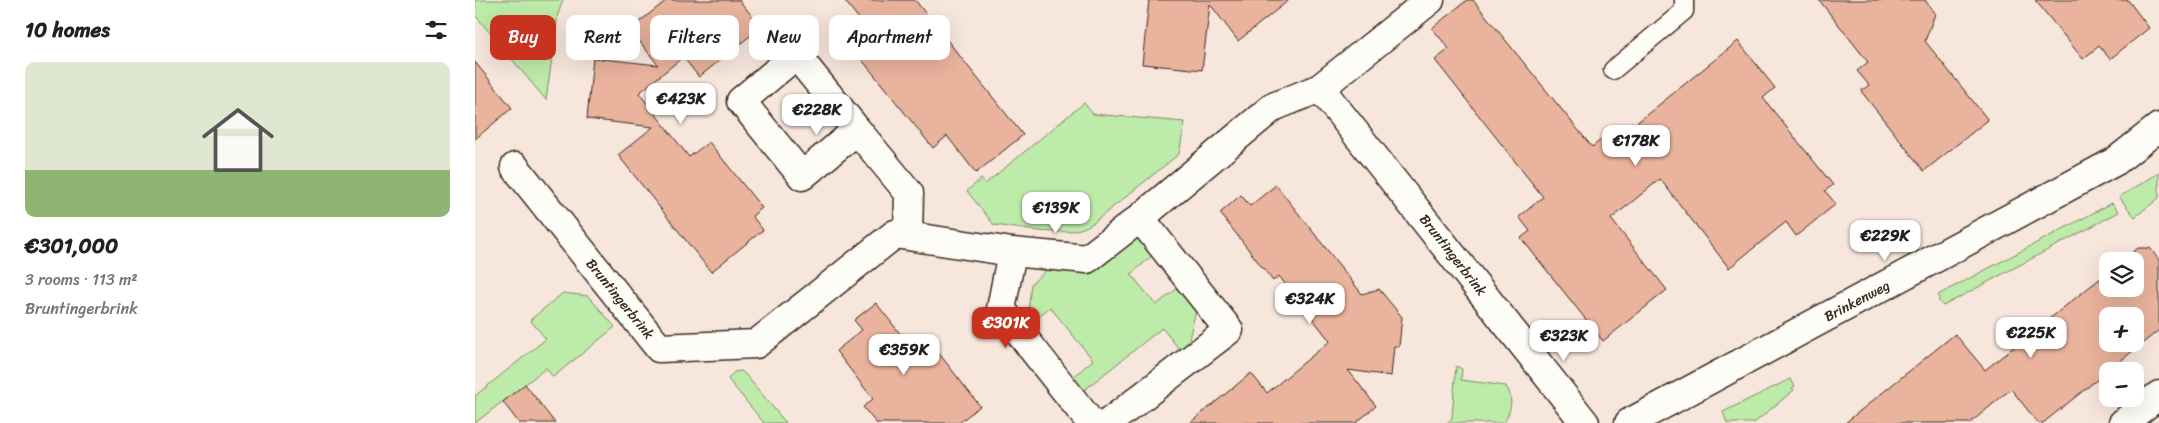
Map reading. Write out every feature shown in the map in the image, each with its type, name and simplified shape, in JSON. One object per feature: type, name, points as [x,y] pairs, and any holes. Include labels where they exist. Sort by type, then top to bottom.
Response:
[{"type":"street","name":"Bruntingerbrink","points":[[515,167],[659,348],[756,344],[895,234],[1012,252],[1087,259],[1140,218],[1273,107],[1320,88],[1430,0]]},
{"type":"street","name":"Bruntingerbrink","points":[[1320,88],[1585,423]]},
{"type":"street","name":"Brinkenweg","points":[[1629,423],[2116,161],[2159,127]]},
{"type":"street","points":[[857,130],[909,192],[908,235]]},
{"type":"street","points":[[1109,423],[1229,330],[1140,218]]},
{"type":"street","points":[[1012,252],[1001,309],[1091,423]]},
{"type":"street","points":[[2123,423],[2159,395]]},
{"type":"lane","points":[[1613,70],[1684,11],[1684,0]]},
{"type":"green space","points":[[475,0],[563,0],[556,28],[556,15],[490,15],[490,33],[475,15]]},
{"type":"green space","points":[[513,60],[552,60],[546,100]]},
{"type":"green space","points":[[1084,103],[1093,114],[1185,122],[1179,154],[1093,223],[1083,228],[1071,231],[1045,232],[994,225],[967,191],[981,179],[985,184]]},
{"type":"green space","points":[[2159,173],[2159,198],[2135,217],[2119,197]]},
{"type":"green space","points":[[2112,203],[2119,212],[1943,306],[1938,300],[1940,298],[1938,295]]},
{"type":"green space","points":[[1137,237],[1152,256],[1131,274],[1156,305],[1178,288],[1196,310],[1188,343],[1180,350],[1162,328],[1083,391],[1072,378],[1093,360],[1050,307],[1029,325],[1027,322],[1031,284],[1048,269],[1090,274]]},
{"type":"green space","points":[[563,293],[588,296],[615,327],[553,377],[546,368],[475,423],[475,396],[546,339],[530,320]]},
{"type":"green space","points":[[1456,366],[1462,369],[1461,380],[1506,386],[1511,404],[1504,423],[1447,423],[1452,418]]},
{"type":"green space","points":[[741,371],[786,423],[764,423],[728,379],[734,372]]},
{"type":"green space","points":[[1790,379],[1795,386],[1792,388],[1794,390],[1754,423],[1727,423],[1723,412]]},
{"type":"building","points":[[667,0],[739,0],[751,15],[749,15],[749,37],[739,45],[739,15],[650,15],[650,55],[640,42],[640,21]]},
{"type":"building","points":[[844,0],[915,0],[927,15],[856,15]]},
{"type":"building","points":[[1149,0],[1289,0],[1238,41],[1210,4],[1202,70],[1142,64]]},
{"type":"building","points":[[1467,0],[1473,0],[1592,147],[1618,126],[1624,133],[1738,41],[1775,88],[1763,98],[1833,185],[1825,191],[1836,204],[1796,236],[1786,222],[1729,268],[1660,179],[1611,219],[1667,290],[1603,341],[1521,238],[1530,231],[1519,217],[1543,197],[1435,60],[1449,49],[1432,28]]},
{"type":"building","points":[[1819,0],[1925,0],[1935,14],[1925,41],[1988,120],[1924,171],[1861,91],[1869,85],[1857,71],[1868,62]]},
{"type":"building","points":[[2035,0],[2128,0],[2149,28],[2110,59],[2099,46],[2083,59]]},
{"type":"building","points":[[950,44],[1023,135],[976,173],[947,136],[933,148],[862,60],[950,60]]},
{"type":"building","points":[[593,60],[658,65],[654,60],[679,60],[639,93],[689,157],[709,142],[762,208],[752,216],[763,230],[711,272],[618,155],[653,127],[587,119]]},
{"type":"building","points":[[685,60],[720,60],[699,77]]},
{"type":"building","points":[[475,62],[512,108],[475,139]]},
{"type":"building","points":[[1276,185],[1362,294],[1379,289],[1402,317],[1399,347],[1394,346],[1391,376],[1348,370],[1376,406],[1356,423],[1190,423],[1251,373],[1267,393],[1330,341],[1279,276],[1273,281],[1220,213],[1241,195],[1250,206]]},
{"type":"building","points":[[2138,248],[2150,248],[2159,260],[2159,330],[2144,342],[2144,307],[2099,307],[2099,352],[2132,352],[2119,362],[2099,362],[2099,378],[2043,423],[2038,423],[2011,389],[1970,423],[1845,423],[1955,334],[1985,370],[2099,279],[2099,297],[2144,297],[2144,252],[2133,252]]},
{"type":"building","points":[[876,303],[913,350],[927,338],[980,406],[959,423],[876,423],[863,407],[873,399],[836,351],[862,330],[854,320]]},
{"type":"building","points":[[525,384],[555,423],[519,423],[503,402]]}]
